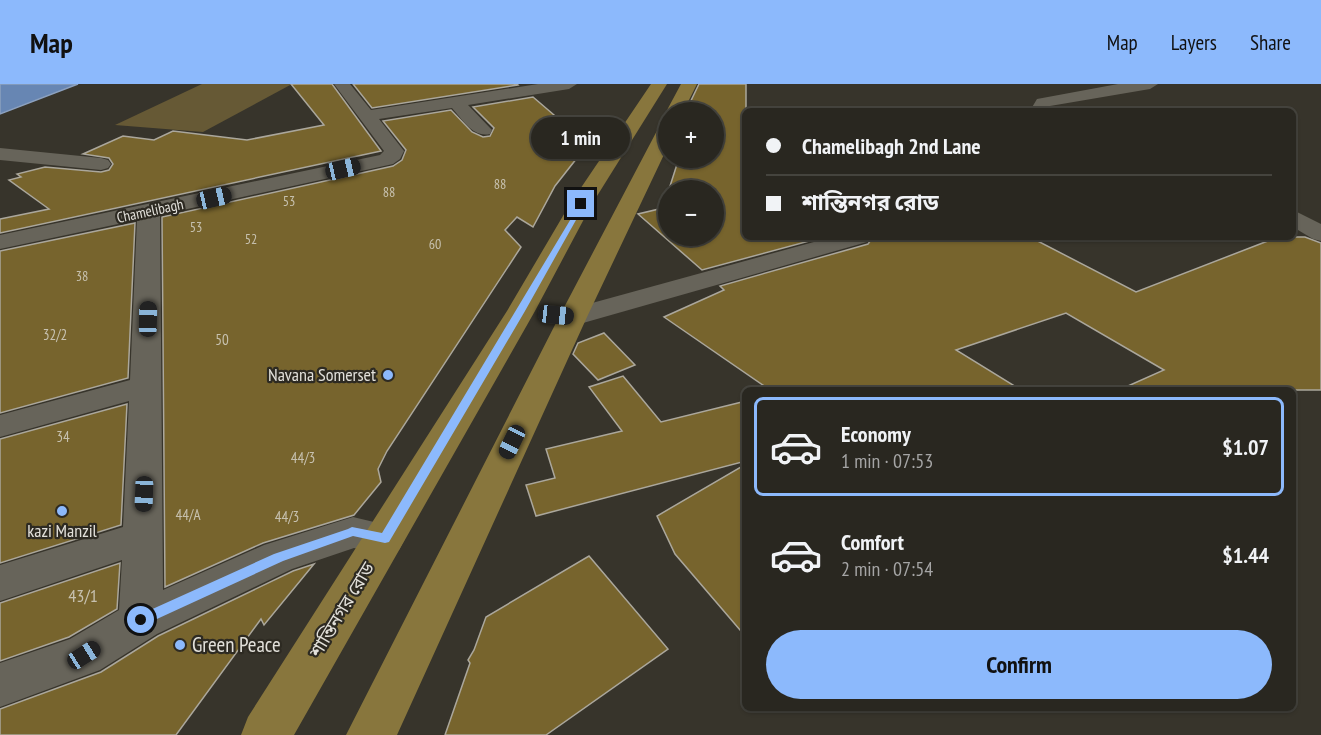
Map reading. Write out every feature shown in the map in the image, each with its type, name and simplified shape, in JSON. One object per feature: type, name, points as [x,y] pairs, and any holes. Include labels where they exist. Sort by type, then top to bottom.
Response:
[{"type":"main road","name":"শান্তিনগর রোড","points":[[266,735],[521,311],[581,204],[659,84]]},
{"type":"main road","points":[[680,102],[689,84]]},
{"type":"main road","points":[[370,735],[658,147]]},
{"type":"main road","points":[[521,311],[573,317]]},
{"type":"street","name":"Chamelibagh","points":[[0,242],[386,160],[393,155],[394,151],[342,84]]},
{"type":"street","points":[[366,116],[455,102],[491,90],[569,84]]},
{"type":"street","points":[[1046,84],[1077,95]]},
{"type":"street","points":[[1040,108],[1043,103],[1077,95],[1150,84]]},
{"type":"street","points":[[455,102],[483,130]]},
{"type":"street","points":[[0,154],[101,164]]},
{"type":"street","points":[[0,175],[60,159]]},
{"type":"street","points":[[141,620],[149,212]]},
{"type":"street","points":[[1296,219],[1321,234]]},
{"type":"street","points":[[573,317],[849,240]]},
{"type":"street","points":[[0,426],[147,386]]},
{"type":"street","points":[[0,686],[84,655],[141,620],[278,557],[352,532],[385,539]]},
{"type":"street","points":[[0,583],[143,537]]},
{"type":"shaded area","points":[[202,84],[292,84],[203,132],[115,125]]},
{"type":"water","points":[[0,84],[78,84],[0,114]]},
{"type":"building","points":[[291,84],[332,84],[381,151],[0,233],[0,219],[49,209],[9,180],[21,177],[17,174],[45,167],[101,172],[109,170],[113,164],[109,158],[83,154],[123,136],[154,140],[173,131],[247,140],[324,125]]},
{"type":"building","points":[[353,84],[517,84],[518,85],[372,108]]},
{"type":"building","points":[[699,84],[746,84],[746,108],[742,108],[742,240],[813,240],[702,270],[675,246],[724,246],[724,180],[672,180],[676,168],[724,168],[724,102],[690,102]]},
{"type":"building","points":[[533,97],[588,144],[555,186],[533,227],[517,217],[505,230],[521,247],[387,451],[378,469],[381,482],[354,515],[263,543],[165,587],[162,217],[393,166],[402,160],[406,150],[383,121],[451,110],[472,132],[483,137],[490,136],[494,128],[473,107]]},
{"type":"building","points":[[658,209],[658,232],[638,214]]},
{"type":"building","points":[[135,223],[128,378],[0,413],[0,251]]},
{"type":"building","points":[[1296,237],[1305,237],[1321,243],[1321,390],[1296,390],[1296,387],[1126,387],[1164,370],[1066,313],[956,350],[1016,387],[766,387],[664,317],[724,290],[720,286],[868,244],[871,240],[1036,240],[1136,292],[1270,240],[1296,240]]},
{"type":"building","points":[[604,333],[635,365],[598,380],[573,354],[578,343]]},
{"type":"building","points":[[623,376],[661,422],[742,402],[742,462],[536,516],[526,485],[555,478],[546,449],[622,431],[589,387]]},
{"type":"building","points":[[127,404],[121,525],[0,563],[0,439]]},
{"type":"building","points":[[742,466],[742,632],[675,554],[657,516]]},
{"type":"building","points":[[589,556],[668,649],[546,735],[445,735],[470,663],[468,660],[486,617]]},
{"type":"building","points":[[120,563],[117,609],[69,637],[0,661],[0,603]]},
{"type":"building","name":"Green Peace","points":[[314,564],[264,625],[261,619],[176,735],[0,735],[0,709],[101,672],[158,636],[293,571]]},
{"type":"place","name":"Navana Somerset","points":[[388,375]]},
{"type":"place","name":"kazi Manzil","points":[[62,511]]},
{"type":"place","name":"Green Peace","points":[[180,645]]},
{"type":"route","points":[[141,620],[278,557],[352,532],[385,539],[521,311],[581,204]]}]
